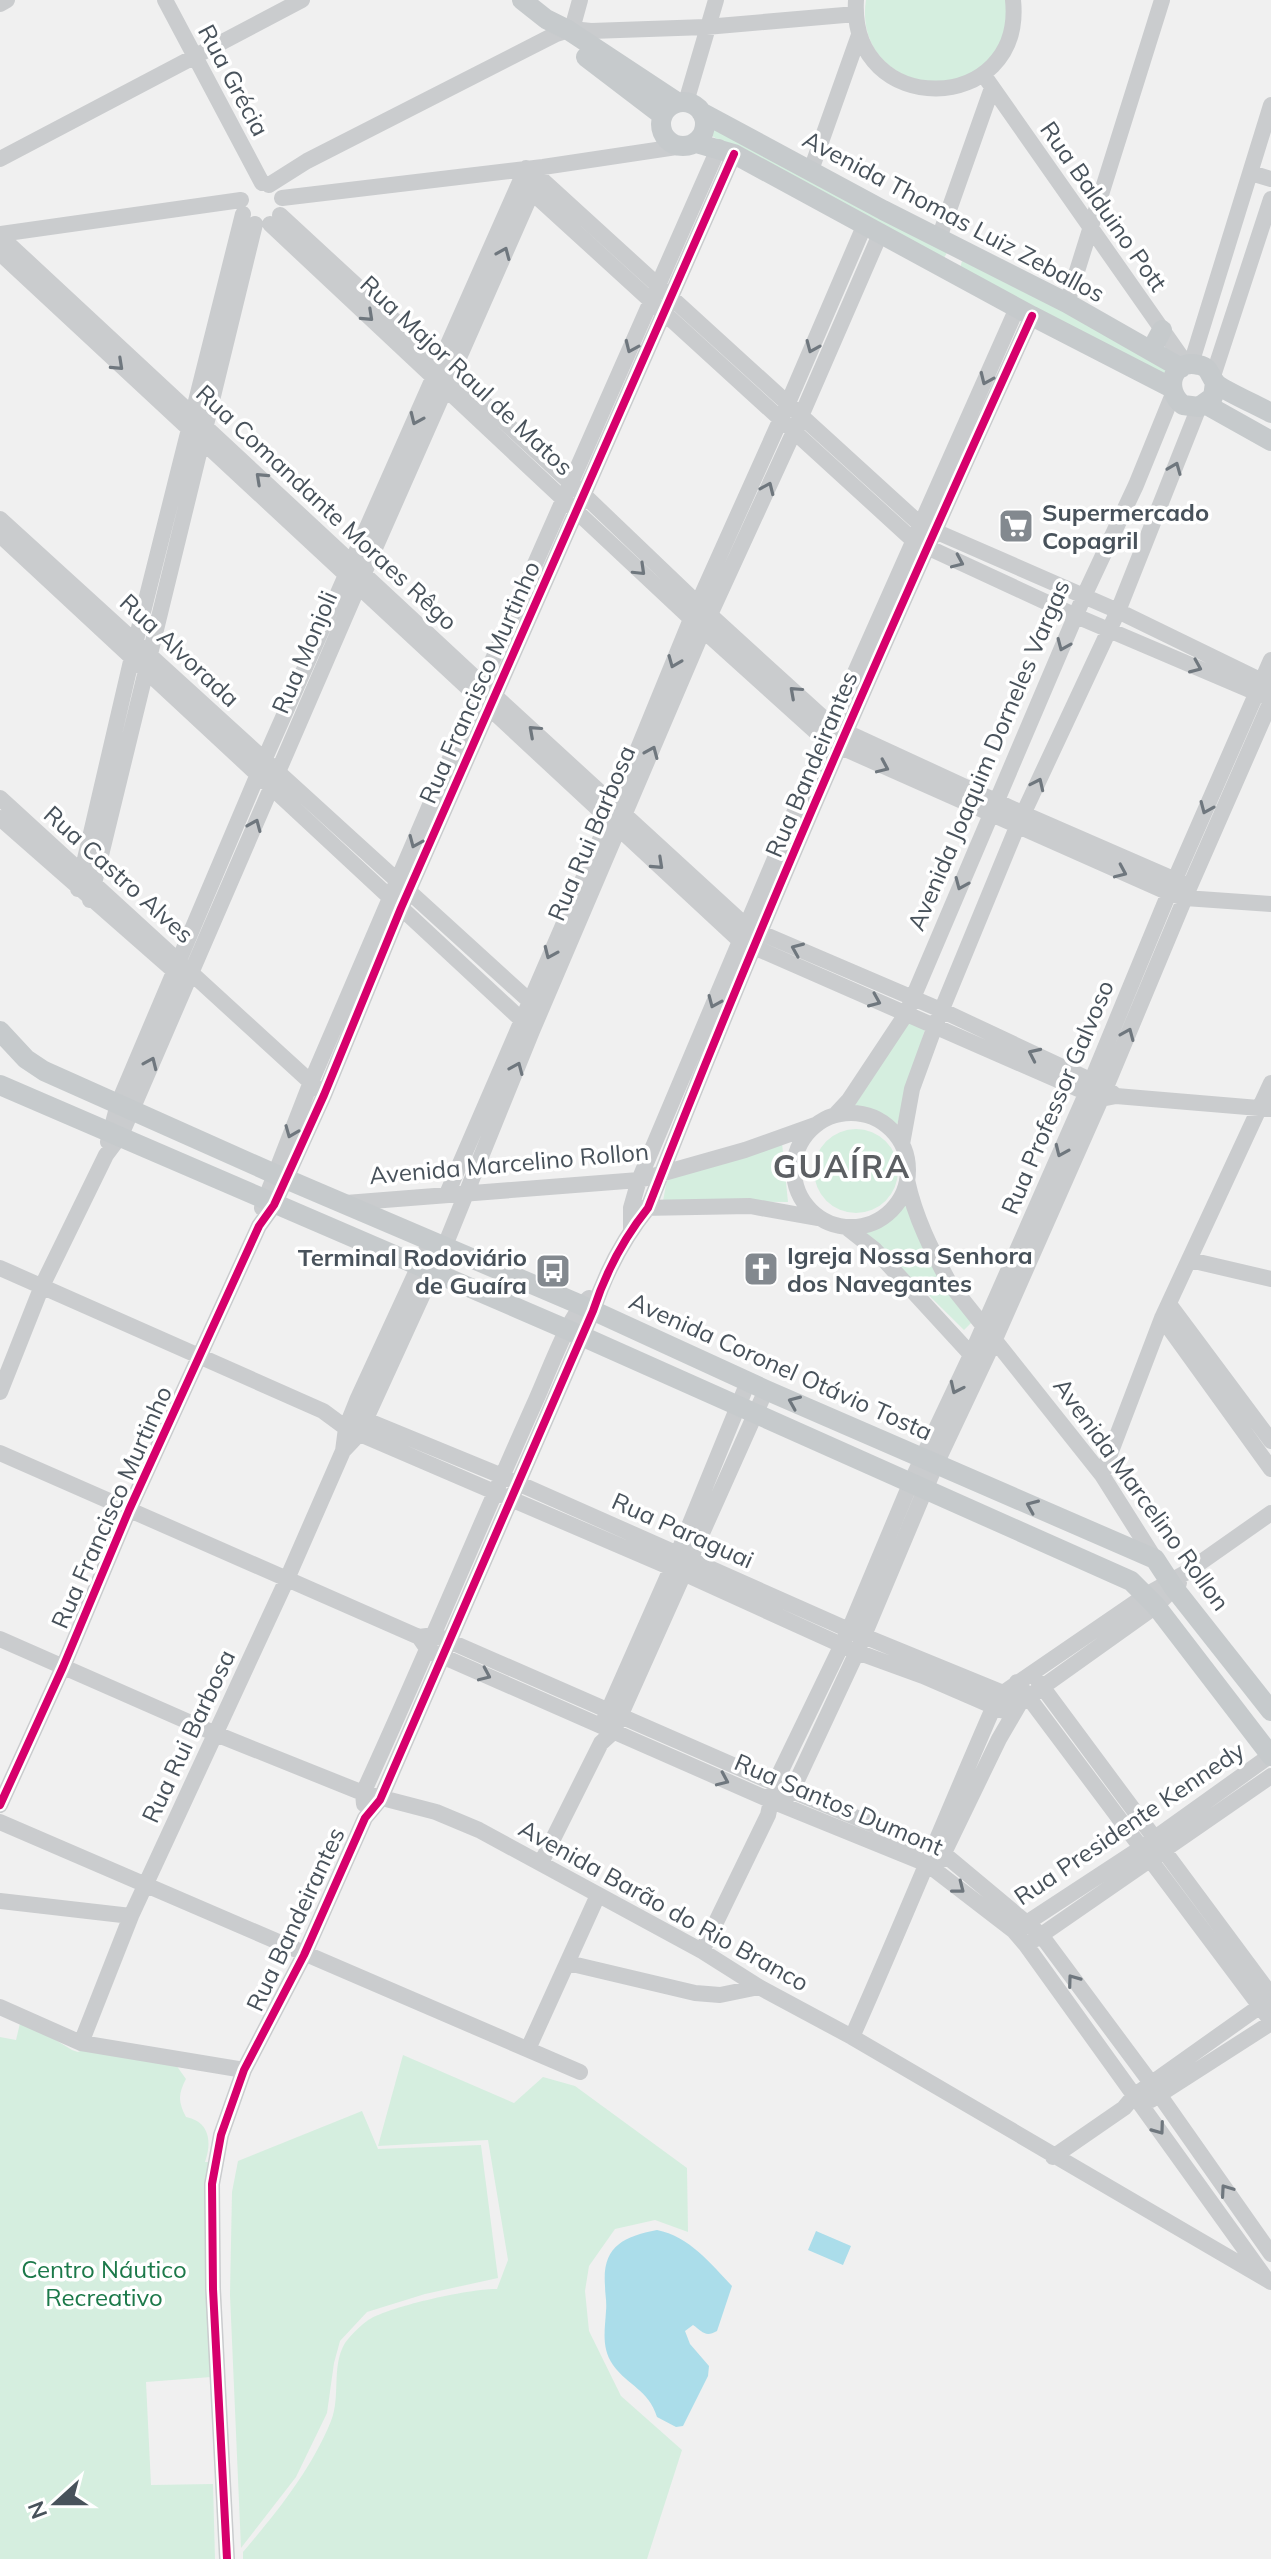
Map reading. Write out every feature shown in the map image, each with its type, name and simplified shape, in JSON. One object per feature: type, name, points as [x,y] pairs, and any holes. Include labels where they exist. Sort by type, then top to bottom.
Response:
[{"type":"main road","name":"Avenida Thomas Luiz Zeballos","points":[[522,0],[674,119],[811,170],[1067,303],[1148,349],[1186,365],[1204,366],[1214,380],[1271,413]]},
{"type":"main road","points":[[674,119],[705,123],[703,134],[689,144],[671,143],[674,119]]},
{"type":"main road","name":"Avenida Thomas Luiz Zeballos","points":[[689,144],[726,150],[1172,391],[1183,405],[1202,406],[1271,441]]},
{"type":"main road","points":[[951,270],[957,261],[963,259],[985,262]]},
{"type":"main road","points":[[1148,349],[1167,337]]},
{"type":"main road","name":"Avenida Joaquim Dorneles Vargas","points":[[1172,391],[1175,374],[1186,365]]},
{"type":"main road","points":[[1202,406],[1214,394],[1214,380]]},
{"type":"main road","name":"Avenida Coronel Otávio Tosta","points":[[0,1031],[26,1059],[44,1071],[1155,1559]]},
{"type":"main road","points":[[0,1085],[575,1333],[1131,1581],[1151,1601],[1271,1755]]},
{"type":"main road","points":[[641,1363],[654,1338]]},
{"type":"main road","points":[[829,1446],[838,1421]]},
{"type":"main road","points":[[1067,1552],[1076,1524]]},
{"type":"main road","name":"Avenida Marcelino Rollon","points":[[1155,1559],[1177,1581],[1271,1711]]},
{"type":"street","points":[[0,4],[7,0]]},
{"type":"street","name":"Rua Grécia","points":[[165,0],[265,184],[262,212]]},
{"type":"street","points":[[0,159],[302,0]]},
{"type":"street","points":[[262,212],[248,188],[265,184],[560,28],[580,0]]},
{"type":"street","points":[[0,235],[262,212],[531,176],[674,119],[716,0]]},
{"type":"street","points":[[939,238],[988,81],[1009,39],[1013,25],[1013,0]]},
{"type":"street","points":[[1067,303],[1162,0]]},
{"type":"street","points":[[560,28],[591,31],[706,27],[856,7],[859,35],[876,64],[904,84],[920,89],[945,89],[988,81]]},
{"type":"street","points":[[811,170],[859,35]]},
{"type":"street","name":"Rua Balduino Pott","points":[[988,81],[1186,365]]},
{"type":"street","name":"Avenida Joaquim Dorneles Vargas","points":[[1186,365],[1198,343],[1251,173],[1266,142],[1271,105]]},
{"type":"street","name":"Rua Francisco Murtinho","points":[[552,546],[582,503],[623,386],[726,150]]},
{"type":"street","points":[[1251,173],[1271,179]]},
{"type":"street","points":[[531,176],[614,255],[664,290],[710,344]]},
{"type":"street","name":"Rua Monjoli","points":[[223,879],[275,779],[312,674],[531,176]]},
{"type":"street","points":[[1214,380],[1271,199]]},
{"type":"street","points":[[86,886],[237,264],[262,212]]},
{"type":"street","name":"Rua Major Raul de Matos","points":[[262,212],[395,330],[701,617],[836,736],[1184,891],[1271,904]]},
{"type":"street","name":"Rua Rui Barbosa","points":[[447,1194],[491,1109],[701,617],[873,228]]},
{"type":"street","name":"Rua Comandante Moraes Rêgo","points":[[0,235],[40,283]]},
{"type":"street","name":"Rua Comandante Moraes Rêgo","points":[[0,253],[40,283],[196,424],[434,649],[750,937],[906,1014],[938,1018]]},
{"type":"street","points":[[614,255],[657,307],[710,344],[791,417],[874,492],[921,545],[1076,616],[1266,692]]},
{"type":"street","name":"Rua Bandeirantes","points":[[365,1818],[363,1793],[474,1562],[587,1308],[600,1290],[639,1208],[660,1175],[682,1101],[796,828],[1025,312]]},
{"type":"street","points":[[1167,337],[1198,343]]},
{"type":"street","name":"Rua Francisco Murtinho","points":[[0,1805],[280,1177],[324,1095],[339,1037],[552,546],[568,490],[623,386]]},
{"type":"street","name":"Avenida Joaquim Dorneles Vargas","points":[[836,1114],[849,1100],[906,1014],[1084,596],[1136,485],[1172,391]]},
{"type":"street","points":[[902,1144],[912,1089],[938,1018],[1020,820],[1118,611],[1202,406]]},
{"type":"street","points":[[140,656],[202,444],[196,424]]},
{"type":"street","name":"Rua Comandante Moraes Rêgo","points":[[202,444],[279,504]]},
{"type":"street","points":[[1136,485],[1163,498]]},
{"type":"street","points":[[874,492],[928,528],[1118,611],[1266,692]]},
{"type":"street","name":"Rua Alvorada","points":[[0,519],[9,536],[399,895],[526,1025]]},
{"type":"street","name":"Rua Professor Galvoso","points":[[977,1361],[984,1326],[1032,1236],[1100,1092],[1154,950],[1184,891],[1266,692],[1271,660]]},
{"type":"street","name":"Rua Monjoli","points":[[0,1392],[42,1286],[188,975],[261,767],[312,674]]},
{"type":"street","name":"Rua Castro Alves","points":[[0,798],[86,886]]},
{"type":"street","name":"Rua Castro Alves","points":[[0,818],[86,886],[324,1095]]},
{"type":"street","name":"Rua Alvorada","points":[[399,895],[535,1006]]},
{"type":"street","name":"Rua Comandante Moraes Rêgo","points":[[750,937],[913,998],[938,1018],[1100,1092],[1266,1108]]},
{"type":"street","name":"Rua Francisco Murtinho","points":[[280,1177],[311,1082],[339,1037]]},
{"type":"street","points":[[1102,1475],[1166,1311],[1266,1108],[1271,1083]]},
{"type":"street","name":"Rua Bandeirantes","points":[[639,1208],[639,1180],[682,1101]]},
{"type":"street","name":"Rua Rui Barbosa","points":[[81,2043],[131,1916],[287,1579],[390,1345],[465,1192],[491,1109]]},
{"type":"street","points":[[822,1219],[806,1204],[796,1185],[794,1163],[801,1142],[815,1125],[836,1114],[862,1113],[885,1124],[902,1144],[908,1162],[907,1180],[900,1200],[886,1215],[867,1225],[846,1227]]},
{"type":"street","name":"Avenida Marcelino Rollon","points":[[343,1204],[639,1180],[745,1150],[815,1125]]},
{"type":"street","name":"Avenida Marcelino Rollon","points":[[907,1180],[912,1205],[950,1284],[1102,1475],[1155,1559]]},
{"type":"street","points":[[639,1208],[750,1206],[822,1219],[846,1227],[874,1249],[977,1361]]},
{"type":"street","name":"Rua Professor Galvoso","points":[[773,1807],[792,1791],[918,1485],[977,1361],[995,1339],[1032,1236]]},
{"type":"street","points":[[1190,1260],[1271,1279]]},
{"type":"street","name":"Rua Paraguai","points":[[0,1268],[323,1411],[681,1563],[852,1641],[998,1699],[1026,1701]]},
{"type":"street","points":[[1166,1311],[1271,1441]]},
{"type":"street","points":[[1166,1311],[1271,1469]]},
{"type":"street","points":[[541,1863],[605,1734],[757,1386]]},
{"type":"street","name":"Rua Santos Dumont","points":[[0,1453],[435,1644],[614,1712],[792,1791],[932,1862],[1021,1927],[1041,1935],[1155,2089],[1271,2254]]},
{"type":"street","points":[[932,1862],[1026,1701],[1094,1651],[1177,1581],[1271,1513]]},
{"type":"street","points":[[852,2037],[932,1862],[998,1699],[1024,1677],[1085,1636],[1151,1601]]},
{"type":"street","points":[[1085,1636],[1094,1651]]},
{"type":"street","name":"Avenida Barão do Rio Branco","points":[[0,1639],[216,1734],[380,1800],[436,1812],[479,1830],[702,1951],[759,1987],[852,2037],[1269,2281]]},
{"type":"street","name":"Rua Professor Galvoso","points":[[702,1951],[773,1807],[775,1783],[852,1641]]},
{"type":"street","name":"Rua Bandeirantes","points":[[227,2559],[213,2289],[212,2184],[221,2135],[244,2070],[304,1955],[365,1818],[380,1800],[435,1644]]},
{"type":"street","name":"Rua Santos Dumont","points":[[435,1644],[605,1734],[773,1807],[932,1862]]},
{"type":"street","points":[[1024,1677],[1026,1701],[1152,1850],[1267,2000],[1271,2022],[1155,2089]]},
{"type":"street","name":"Rua Presidente Kennedy","points":[[1026,1945],[1206,1811],[1271,1755]]},
{"type":"street","name":"Rua Presidente Kennedy","points":[[1206,1811],[1271,1776]]},
{"type":"street","points":[[0,1822],[580,2072]]},
{"type":"street","name":"Rua Presidente Kennedy","points":[[1021,1927],[1152,1850]]},
{"type":"street","points":[[528,2049],[598,1895]]},
{"type":"street","points":[[0,1901],[131,1916]]},
{"type":"street","name":"Rua Santos Dumont","points":[[1021,1927],[1026,1945],[1269,2281]]},
{"type":"street","points":[[568,1963],[695,1993],[720,1995],[759,1987]]},
{"type":"street","points":[[1053,2157],[1155,2089],[1267,2000]]},
{"type":"street","points":[[0,2007],[81,2043],[244,2070]]},
{"type":"green space","points":[[866,0],[1006,0],[1006,27],[991,58],[970,74],[945,82],[920,80],[897,71],[878,54],[867,30]]},
{"type":"green space","points":[[708,122],[949,249],[944,258],[706,133]]},
{"type":"green space","points":[[962,261],[999,276],[1168,366],[1163,375],[960,268]]},
{"type":"green space","points":[[907,1021],[925,1029],[897,1125],[854,1107]]},
{"type":"green space","points":[[856,1129],[872,1132],[886,1141],[895,1155],[898,1171],[895,1187],[886,1201],[872,1210],[856,1213],[840,1210],[826,1201],[817,1187],[814,1171],[817,1155],[826,1141],[840,1132]]},
{"type":"green space","points":[[782,1143],[788,1202],[663,1201],[668,1174]]},
{"type":"green space","points":[[904,1198],[975,1319],[964,1330],[862,1229],[886,1217]]},
{"type":"green space","name":"Centro Náutico Recreativo","points":[[21,2019],[78,2052],[87,2048],[176,2065],[186,2079],[180,2098],[183,2112],[186,2117],[200,2123],[207,2134],[205,2162],[211,2162],[211,2377],[146,2382],[151,2485],[213,2484],[215,2559],[0,2559],[0,2037],[16,2040]]},
{"type":"green space","points":[[403,2055],[514,2103],[543,2077],[575,2086],[687,2168],[688,2232],[655,2220],[615,2229],[589,2266],[585,2291],[589,2331],[621,2396],[682,2450],[647,2559],[243,2559],[243,2552],[292,2490],[323,2439],[334,2412],[338,2362],[350,2337],[367,2321],[410,2304],[497,2289],[508,2260],[488,2140],[378,2146]]},
{"type":"green space","points":[[362,2111],[378,2149],[481,2145],[498,2278],[425,2294],[367,2312],[340,2341],[327,2413],[296,2477],[241,2548],[230,2295],[232,2192],[238,2161]]},
{"type":"water","points":[[657,2230],[689,2245],[732,2286],[717,2331],[707,2334],[693,2325],[685,2331],[690,2344],[709,2366],[708,2376],[683,2426],[676,2427],[657,2417],[643,2394],[613,2365],[605,2345],[605,2273],[611,2253],[634,2236]]},
{"type":"water","points":[[816,2231],[851,2246],[843,2265],[808,2250]]},
{"type":"cycle path","points":[[0,1805],[63,1667],[129,1510],[259,1226],[274,1205],[324,1095],[401,908],[734,154]]},
{"type":"cycle path","points":[[227,2559],[213,2289],[212,2184],[221,2135],[244,2070],[304,1955],[365,1818],[380,1800],[609,1270],[648,1208],[834,759],[1032,316]]},
{"type":"place","name":"Supermercado Copagril","points":[[1016,526]]},
{"type":"place","name":"Igreja Nossa Senhora dos Navegantes","points":[[761,1269]]},
{"type":"place","name":"Terminal Rodoviário de Guaíra","points":[[553,1271]]},
{"type":"district","name":"GUAÍRA","points":[[842,1166]]}]
